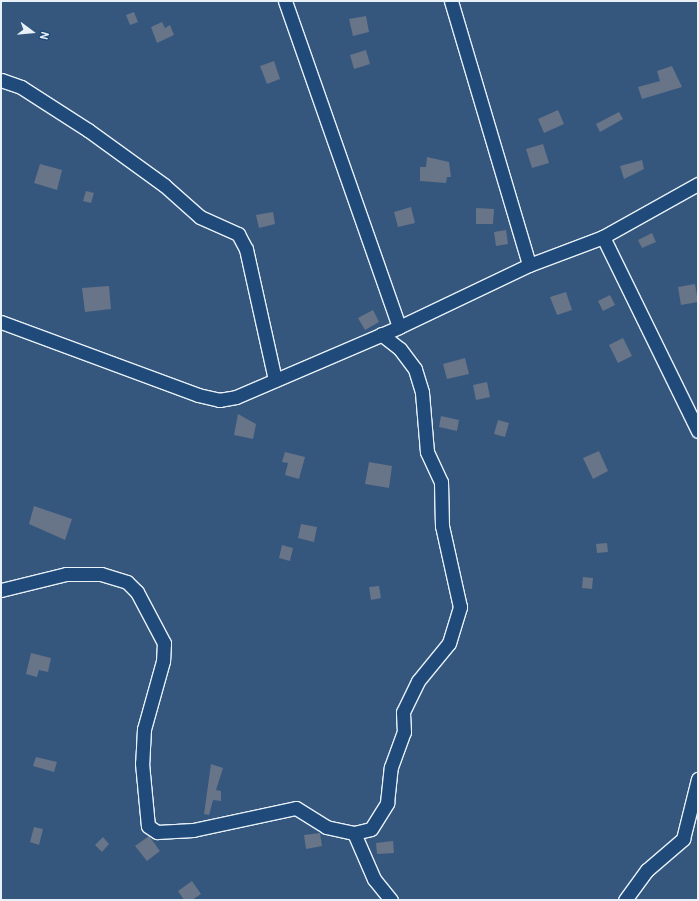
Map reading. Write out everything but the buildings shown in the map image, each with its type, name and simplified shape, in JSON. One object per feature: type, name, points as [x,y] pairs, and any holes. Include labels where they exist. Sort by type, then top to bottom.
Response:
[{"type":"street","points":[[286,1],[399,327]]},
{"type":"street","points":[[451,1],[529,265]]},
{"type":"street","points":[[1,80],[21,87],[88,130],[200,217],[238,234],[246,249],[276,380]]},
{"type":"street","points":[[1,322],[219,400],[236,397],[399,327],[529,265],[603,237],[698,184]]},
{"type":"street","points":[[603,237],[698,431]]},
{"type":"street","points":[[1,590],[66,574],[101,574],[127,582],[137,592],[164,643],[164,662],[144,729],[143,796],[148,826],[158,832],[170,833],[296,808],[326,827],[354,833],[371,829],[380,819],[387,803],[391,767],[404,732],[403,712],[418,681],[449,643],[460,607],[442,526],[441,482],[427,452],[422,392],[414,369],[400,349],[381,334]]},
{"type":"street","points":[[625,900],[647,870],[683,839],[698,779]]},
{"type":"street","points":[[354,833],[374,880],[390,900]]}]
